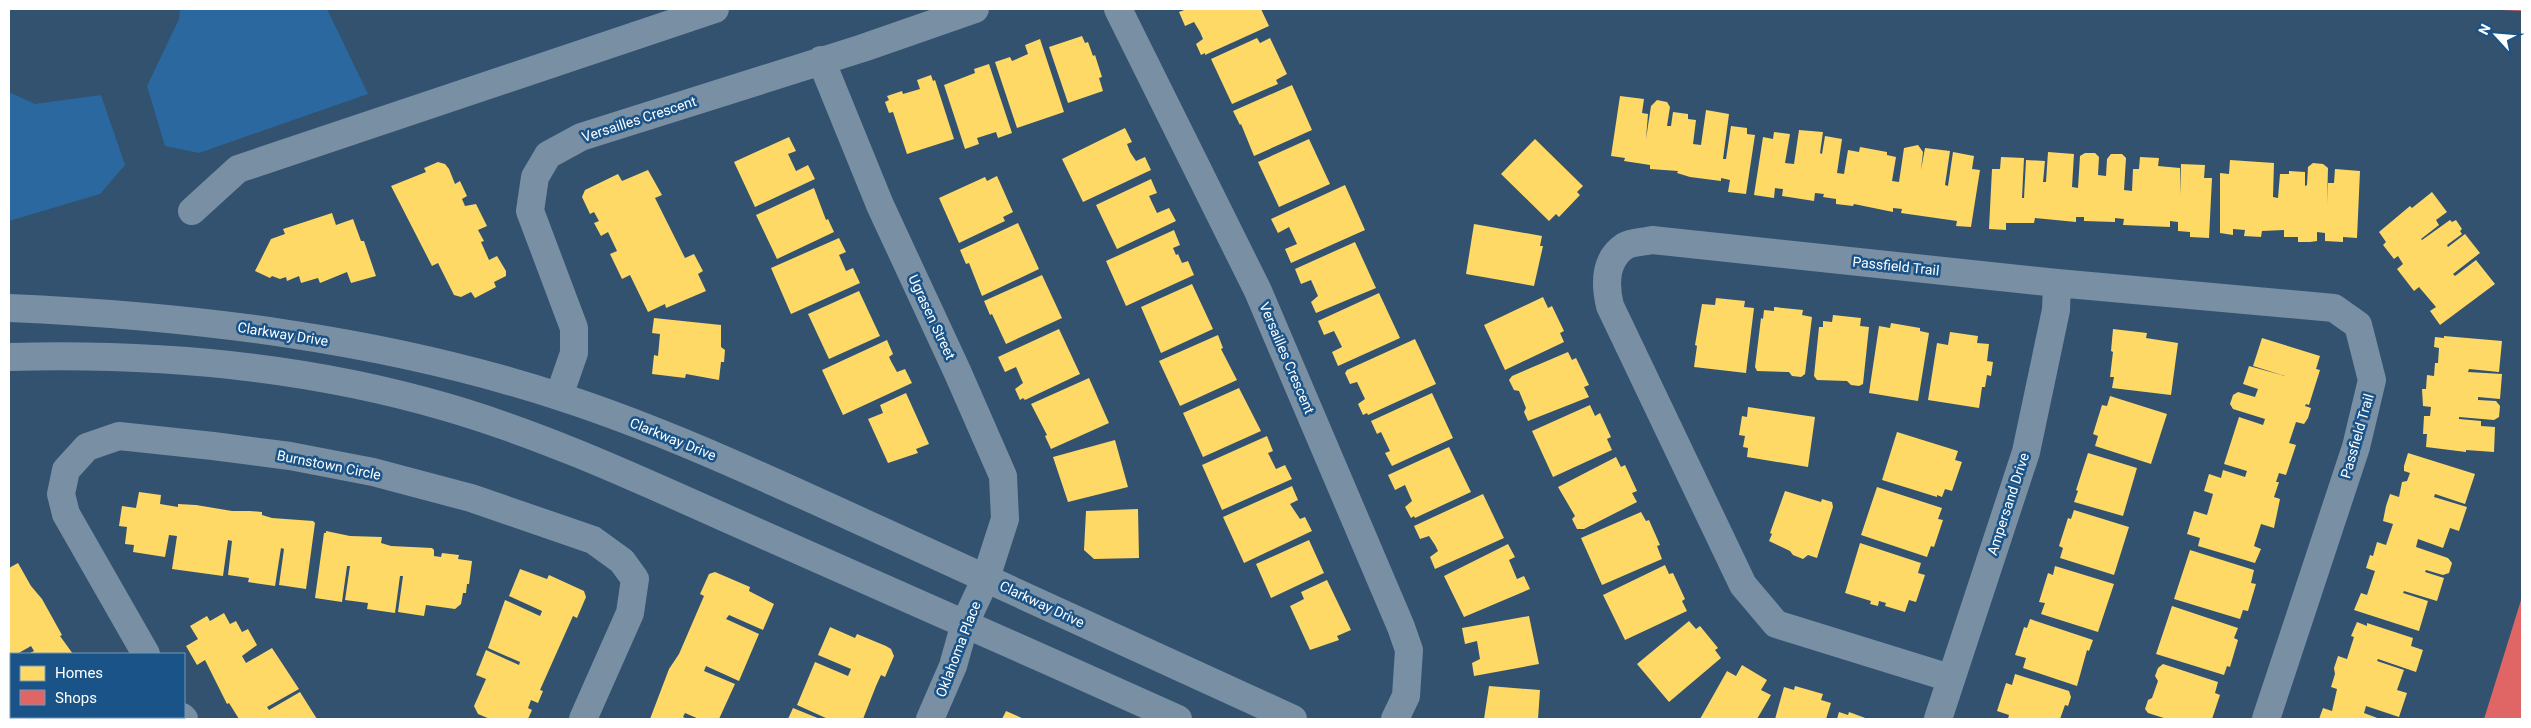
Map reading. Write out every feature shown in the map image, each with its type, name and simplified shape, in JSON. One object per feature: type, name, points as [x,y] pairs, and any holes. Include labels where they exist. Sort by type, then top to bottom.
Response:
[{"type":"street","points":[[192,211],[238,169],[715,9]]},
{"type":"street","name":"Versailles Crescent","points":[[559,396],[574,353],[574,328],[530,210],[535,177],[548,155],[581,137],[975,9]]},
{"type":"street","name":"Versailles Crescent","points":[[1118,9],[1258,292],[1402,627],[1409,650],[1406,696],[1396,719]]},
{"type":"street","name":"Ugrasen Street","points":[[821,60],[880,205],[957,371],[1003,476],[1004,519],[986,578]]},
{"type":"street","name":"Passfield Trail","points":[[1950,678],[1776,624],[1743,585],[1610,306],[1605,285],[1609,264],[1626,246],[1652,240],[2057,283],[2334,308],[2358,325],[2372,380],[2356,447],[2266,719]]},
{"type":"street","name":"Ampersand Drive","points":[[1938,719],[2026,452],[2056,310],[2057,283]]},
{"type":"street","name":"Clarkway Drive","points":[[9,308],[187,320],[321,340],[467,369],[559,396],[657,430],[986,578],[1292,719]]},
{"type":"street","points":[[9,357],[215,363],[335,381],[446,407],[555,445],[965,623],[1178,719]]},
{"type":"street","name":"Burnstown Circle","points":[[145,653],[66,514],[61,494],[66,470],[87,446],[119,436],[290,456],[373,472],[471,498],[593,540],[622,561],[635,579],[630,613],[583,719]]},
{"type":"street","name":"Oklahoma Place","points":[[930,719],[953,666],[965,623],[986,578]]},
{"type":"shaded area","points":[[180,9],[327,9],[368,94],[199,153],[165,146],[147,86],[179,19]]},
{"type":"shaded area","points":[[9,92],[35,104],[101,95],[125,165],[100,194],[9,221]]},
{"type":"building: Homes","points":[[1187,9],[1261,9],[1269,26],[1205,55],[1205,53],[1201,55],[1196,44],[1203,39],[1200,32],[1194,22],[1185,26],[1179,12]]},
{"type":"building: Homes","points":[[1082,36],[1085,43],[1088,42],[1093,56],[1095,55],[1102,77],[1099,78],[1103,91],[1068,103],[1049,47]]},
{"type":"building: Homes","points":[[1257,38],[1260,43],[1270,38],[1287,74],[1276,80],[1278,84],[1232,104],[1211,59]]},
{"type":"building: Homes","points":[[1040,39],[1064,112],[1017,128],[995,62],[1010,57],[1012,61],[1028,54],[1025,45]]},
{"type":"building: Homes","points":[[989,64],[1012,133],[998,138],[996,132],[977,138],[979,144],[965,149],[944,85],[975,73],[974,69]]},
{"type":"building: Homes","points":[[931,75],[933,81],[935,80],[954,139],[907,154],[893,112],[889,113],[885,102],[889,100],[887,96],[902,91],[903,94],[920,89],[917,80]]},
{"type":"building: Homes","points":[[1292,85],[1312,130],[1254,156],[1241,124],[1233,111]]},
{"type":"building: Homes","points":[[1620,96],[1644,99],[1642,113],[1648,114],[1646,139],[1651,106],[1657,100],[1667,102],[1670,107],[1667,126],[1671,126],[1673,112],[1688,114],[1688,119],[1696,120],[1693,144],[1701,145],[1706,110],[1729,114],[1723,159],[1726,159],[1731,126],[1747,128],[1747,134],[1755,135],[1746,194],[1728,192],[1730,180],[1721,178],[1721,181],[1690,177],[1677,173],[1678,171],[1650,169],[1650,165],[1624,161],[1625,158],[1611,156]]},
{"type":"building: Homes","points":[[1125,128],[1132,142],[1127,144],[1130,152],[1136,161],[1145,157],[1151,170],[1083,202],[1062,159]]},
{"type":"building: Homes","points":[[1799,130],[1823,132],[1820,153],[1822,154],[1825,136],[1842,139],[1837,173],[1844,174],[1848,150],[1859,152],[1860,147],[1887,152],[1887,155],[1896,157],[1892,181],[1899,182],[1904,148],[1918,145],[1923,152],[1921,170],[1925,148],[1950,151],[1945,185],[1948,186],[1953,152],[1974,156],[1972,169],[1980,170],[1971,227],[1956,226],[1957,221],[1901,213],[1902,209],[1893,208],[1893,212],[1854,204],[1853,206],[1836,204],[1836,199],[1823,197],[1824,194],[1815,193],[1814,201],[1782,196],[1783,189],[1775,188],[1774,198],[1754,195],[1763,137],[1773,139],[1774,132],[1790,134],[1785,163],[1794,164]]},
{"type":"building: Homes","points":[[789,137],[796,151],[788,154],[796,171],[808,165],[815,179],[755,207],[734,162]]},
{"type":"building: Homes","points":[[1309,139],[1330,184],[1279,207],[1258,162]]},
{"type":"building: Homes","points":[[1535,139],[1583,186],[1577,192],[1580,195],[1559,217],[1556,214],[1549,221],[1501,174]]},
{"type":"building: Homes","points":[[2048,152],[2074,154],[2072,187],[2078,188],[2080,156],[2085,153],[2095,153],[2099,157],[2098,175],[2106,176],[2107,159],[2111,154],[2122,154],[2126,158],[2124,190],[2132,191],[2133,169],[2139,169],[2140,157],[2159,158],[2158,166],[2180,168],[2180,196],[2181,164],[2205,165],[2204,178],[2212,178],[2209,238],[2190,237],[2190,232],[2178,231],[2178,222],[2170,221],[2170,227],[2123,225],[2124,219],[2115,218],[2115,222],[2084,221],[2084,217],[2076,217],[2076,222],[2035,218],[2034,223],[2006,223],[2006,230],[1989,229],[1992,169],[2000,169],[2001,157],[2024,158],[2022,198],[2024,198],[2026,160],[2045,161],[2043,182],[2046,182]]},
{"type":"building: Homes","points":[[2230,160],[2274,163],[2273,197],[2278,198],[2280,174],[2289,174],[2289,171],[2305,172],[2305,186],[2307,185],[2308,167],[2313,163],[2323,164],[2328,168],[2327,204],[2328,183],[2334,183],[2335,169],[2360,171],[2357,238],[2343,237],[2343,242],[2325,241],[2325,233],[2317,232],[2317,241],[2298,242],[2298,237],[2284,237],[2284,230],[2262,231],[2261,237],[2244,236],[2245,230],[2233,229],[2233,235],[2220,233],[2220,173],[2229,174]]},
{"type":"building: Homes","points":[[438,162],[445,164],[449,169],[455,184],[460,181],[467,196],[462,199],[465,206],[476,204],[487,226],[478,230],[484,241],[481,242],[489,260],[497,256],[506,271],[506,276],[494,282],[496,287],[475,298],[471,292],[461,297],[454,295],[438,263],[432,266],[391,186],[426,172],[424,168]]},
{"type":"building: Homes","points":[[648,170],[662,195],[655,198],[685,258],[694,254],[703,271],[698,274],[706,291],[666,308],[665,304],[648,312],[630,275],[622,279],[610,254],[617,251],[608,232],[601,236],[594,223],[599,221],[594,212],[590,214],[582,197],[585,190],[618,174],[622,181]]},
{"type":"building: Homes","points":[[997,176],[1013,212],[1003,217],[1005,221],[959,243],[939,198],[985,177],[987,181]]},
{"type":"building: Homes","points":[[1151,179],[1157,193],[1149,196],[1157,213],[1169,208],[1176,221],[1117,249],[1096,205]]},
{"type":"building: Homes","points":[[1345,185],[1365,230],[1291,263],[1285,249],[1297,244],[1289,227],[1278,233],[1271,219]]},
{"type":"building: Homes","points":[[814,188],[826,220],[828,219],[834,232],[777,259],[756,215]]},
{"type":"building: Homes","points":[[2432,192],[2447,212],[2436,220],[2439,225],[2421,239],[2450,220],[2452,222],[2456,220],[2462,229],[2460,231],[2462,234],[2447,245],[2448,247],[2465,234],[2480,253],[2453,274],[2455,276],[2476,260],[2495,284],[2440,325],[2430,311],[2436,307],[2419,287],[2414,291],[2397,269],[2403,264],[2398,256],[2394,259],[2383,245],[2386,242],[2379,232],[2410,206],[2412,208]]},
{"type":"building: Homes","points":[[332,213],[336,225],[353,219],[361,241],[364,241],[376,276],[351,283],[347,272],[320,283],[318,278],[301,283],[299,276],[287,281],[286,277],[280,279],[272,276],[270,278],[255,271],[271,239],[285,234],[283,229]]},
{"type":"building: Homes","points":[[1018,223],[1039,269],[982,296],[969,263],[966,264],[960,250]]},
{"type":"building: Homes","points":[[1474,224],[1542,236],[1540,246],[1543,246],[1534,286],[1466,274]]},
{"type":"building: Homes","points":[[1174,230],[1180,245],[1173,248],[1176,255],[1178,254],[1182,263],[1188,261],[1194,275],[1126,306],[1106,261]]},
{"type":"building: Homes","points":[[839,238],[846,252],[839,255],[846,271],[853,268],[860,283],[791,314],[771,268]]},
{"type":"building: Homes","points":[[1355,242],[1376,288],[1316,313],[1311,302],[1318,296],[1311,280],[1301,284],[1295,269]]},
{"type":"building: Homes","points":[[1042,275],[1062,318],[1006,344],[984,301]]},
{"type":"building: Homes","points":[[1192,284],[1213,329],[1161,353],[1141,307]]},
{"type":"building: Homes","points":[[859,291],[880,336],[829,359],[808,314]]},
{"type":"building: Homes","points":[[1379,293],[1400,338],[1338,366],[1332,352],[1342,347],[1334,331],[1324,335],[1318,321]]},
{"type":"building: Homes","points":[[1543,297],[1548,308],[1552,306],[1564,331],[1560,333],[1564,342],[1505,370],[1484,325]]},
{"type":"building: Homes","points":[[1716,298],[1745,301],[1744,307],[1754,308],[1746,373],[1694,367],[1697,346],[1695,345],[1702,304],[1715,305]]},
{"type":"building: Homes","points":[[1774,307],[1803,310],[1802,315],[1812,317],[1805,374],[1801,377],[1792,376],[1789,372],[1757,371],[1755,367],[1761,318],[1763,319],[1764,310],[1774,311]]},
{"type":"building: Homes","points":[[1833,315],[1861,318],[1860,326],[1869,327],[1863,384],[1859,386],[1851,385],[1847,381],[1817,380],[1814,376],[1819,327],[1823,327],[1823,321],[1832,322]]},
{"type":"building: Homes","points":[[654,318],[721,325],[721,347],[725,350],[724,362],[721,362],[719,380],[686,374],[685,378],[652,374],[654,355],[658,356],[660,334],[652,333]]},
{"type":"building: Homes","points":[[1891,323],[1920,328],[1920,331],[1929,333],[1918,401],[1869,393],[1879,326],[1890,328]]},
{"type":"building: Homes","points":[[1059,329],[1080,374],[1025,400],[1023,398],[1020,400],[1015,389],[1023,383],[1016,367],[1005,372],[998,357]]},
{"type":"building: Homes","points":[[2113,329],[2147,333],[2146,338],[2178,343],[2171,395],[2112,388],[2114,377],[2110,377]]},
{"type":"building: Homes","points":[[1950,332],[1978,336],[1977,343],[1989,344],[1987,361],[1993,362],[1991,376],[1987,375],[1985,387],[1982,387],[1979,408],[1928,400],[1937,343],[1948,345]]},
{"type":"building: Homes","points":[[1218,335],[1223,348],[1221,349],[1237,380],[1180,406],[1159,361]]},
{"type":"building: Homes","points":[[2444,336],[2502,341],[2499,372],[2469,369],[2468,372],[2502,374],[2500,399],[2478,397],[2478,400],[2496,401],[2500,406],[2499,417],[2494,420],[2459,417],[2459,419],[2481,421],[2481,426],[2495,427],[2494,452],[2466,450],[2466,452],[2426,447],[2427,434],[2423,434],[2424,416],[2430,416],[2431,407],[2423,406],[2422,389],[2426,389],[2427,375],[2434,376],[2435,363],[2438,363],[2439,348],[2434,347],[2435,337],[2444,338]]},
{"type":"building: Homes","points":[[2262,338],[2320,356],[2316,369],[2320,370],[2309,405],[2306,404],[2305,406],[2311,408],[2308,418],[2304,424],[2296,422],[2289,443],[2296,445],[2286,475],[2279,473],[2276,482],[2279,482],[2274,497],[2280,499],[2274,528],[2261,524],[2254,546],[2261,549],[2255,563],[2198,546],[2200,538],[2187,534],[2194,511],[2207,515],[2213,494],[2204,491],[2209,474],[2221,478],[2223,470],[2245,477],[2247,471],[2224,464],[2239,417],[2263,425],[2265,419],[2233,409],[2230,404],[2233,395],[2238,392],[2255,397],[2258,389],[2243,384],[2249,366],[2285,376],[2253,366]]},
{"type":"building: Homes","points":[[1415,339],[1436,384],[1368,415],[1367,413],[1363,415],[1358,404],[1365,399],[1357,382],[1350,384],[1345,373],[1347,370]]},
{"type":"building: Homes","points":[[887,340],[893,354],[889,357],[897,372],[905,369],[912,383],[843,415],[822,370]]},
{"type":"building: Homes","points":[[1568,352],[1572,360],[1576,358],[1589,385],[1584,387],[1589,397],[1528,421],[1524,412],[1526,408],[1519,391],[1514,390],[1509,380],[1512,376]]},
{"type":"building: Homes","points":[[1089,378],[1109,423],[1051,449],[1045,436],[1047,435],[1031,404]]},
{"type":"building: Homes","points":[[1239,388],[1261,431],[1203,457],[1183,413]]},
{"type":"building: Homes","points":[[906,393],[929,444],[916,449],[918,453],[888,463],[868,419],[883,413],[880,405]]},
{"type":"building: Homes","points":[[1432,393],[1453,438],[1392,466],[1385,453],[1390,451],[1381,432],[1377,434],[1371,421]]},
{"type":"building: Homes","points":[[2110,396],[2167,414],[2151,464],[2095,446],[2098,436],[2093,434],[2102,405],[2107,406]]},
{"type":"building: Homes","points":[[1590,405],[1595,416],[1600,413],[1611,437],[1607,439],[1612,450],[1553,477],[1532,431]]},
{"type":"building: Homes","points":[[1748,407],[1815,417],[1808,467],[1747,457],[1748,448],[1743,447],[1745,436],[1739,435],[1742,416],[1747,417]]},
{"type":"building: Homes","points":[[1897,432],[1958,451],[1955,460],[1962,462],[1952,491],[1945,489],[1942,497],[1937,495],[1937,497],[1882,480]]},
{"type":"building: Homes","points":[[1267,436],[1273,451],[1268,453],[1276,469],[1285,465],[1292,479],[1222,510],[1202,465]]},
{"type":"building: Homes","points":[[1115,440],[1128,487],[1068,502],[1053,457]]},
{"type":"building: Homes","points":[[1449,447],[1471,492],[1415,518],[1414,516],[1411,518],[1405,507],[1412,501],[1405,485],[1395,490],[1388,475]]},
{"type":"building: Homes","points":[[2088,453],[2137,468],[2123,516],[2074,502]]},
{"type":"building: Homes","points":[[2408,453],[2475,474],[2465,504],[2435,494],[2434,497],[2467,507],[2459,531],[2450,528],[2443,548],[2418,539],[2416,547],[2448,558],[2452,563],[2449,573],[2443,575],[2426,570],[2425,572],[2444,578],[2437,601],[2404,591],[2403,593],[2428,601],[2419,631],[2354,610],[2361,593],[2367,595],[2375,571],[2366,568],[2370,555],[2373,556],[2377,542],[2386,545],[2393,524],[2383,521],[2386,506],[2390,494],[2399,497],[2402,482],[2407,481],[2410,473],[2404,471],[2404,466]]},
{"type":"building: Homes","points":[[1616,457],[1621,467],[1625,465],[1637,491],[1632,493],[1637,502],[1584,529],[1577,529],[1572,519],[1575,516],[1558,487]]},
{"type":"building: Homes","points":[[1292,486],[1298,500],[1290,504],[1300,519],[1305,517],[1312,531],[1244,563],[1223,517]]},
{"type":"building: Homes","points":[[1877,487],[1942,508],[1938,519],[1943,520],[1934,547],[1931,546],[1927,557],[1861,535]]},
{"type":"building: Homes","points":[[1785,491],[1821,502],[1822,499],[1832,502],[1833,507],[1817,558],[1808,555],[1803,559],[1769,541]]},
{"type":"building: Homes","points":[[139,492],[161,495],[160,504],[178,507],[178,504],[196,505],[232,511],[262,512],[262,515],[272,518],[313,521],[315,523],[306,589],[279,585],[284,549],[281,548],[275,586],[248,582],[249,578],[228,575],[232,541],[228,540],[223,576],[172,569],[177,536],[169,535],[165,557],[133,552],[134,545],[125,544],[127,527],[119,526],[122,506],[136,508]]},
{"type":"building: Homes","points":[[1483,494],[1504,538],[1435,569],[1430,557],[1438,551],[1429,536],[1420,539],[1414,526]]},
{"type":"building: Homes","points":[[1138,509],[1139,558],[1094,559],[1084,550],[1086,511]]},
{"type":"building: Homes","points":[[2074,510],[2129,527],[2114,575],[2060,558],[2063,548],[2059,546],[2068,518],[2071,519]]},
{"type":"building: Homes","points":[[1641,512],[1646,521],[1649,520],[1660,545],[1657,546],[1662,559],[1602,585],[1581,538]]},
{"type":"building: Homes","points":[[326,531],[350,536],[382,537],[381,543],[391,546],[432,548],[434,556],[441,557],[442,553],[459,555],[458,559],[472,561],[469,584],[467,584],[466,593],[463,593],[461,604],[455,609],[426,605],[424,616],[398,612],[403,576],[400,576],[395,613],[367,609],[368,603],[345,600],[350,566],[347,566],[342,602],[315,598],[324,533]]},
{"type":"building: Homes","points":[[1309,540],[1324,573],[1271,598],[1256,564]]},
{"type":"building: Homes","points":[[1860,543],[1921,563],[1918,573],[1925,575],[1916,602],[1909,600],[1905,612],[1885,606],[1886,603],[1879,601],[1878,606],[1870,604],[1871,601],[1845,593]]},
{"type":"building: Homes","points":[[1508,544],[1515,557],[1509,560],[1517,579],[1524,576],[1530,589],[1464,617],[1444,576]]},
{"type":"building: Homes","points":[[2190,550],[2254,570],[2251,583],[2256,584],[2248,611],[2243,610],[2240,619],[2174,599]]},
{"type":"building: Homes","points":[[18,563],[31,586],[42,599],[62,635],[60,636],[72,653],[30,653],[34,651],[31,646],[19,653],[10,653],[9,659],[9,568]]},
{"type":"building: Homes","points":[[1665,565],[1669,574],[1673,573],[1685,599],[1682,601],[1687,611],[1625,640],[1603,595]]},
{"type":"building: Homes","points":[[2055,566],[2114,584],[2098,632],[2041,614],[2045,603],[2039,602],[2048,573],[2053,575]]},
{"type":"building: Homes","points":[[520,569],[547,579],[549,575],[584,591],[586,597],[577,618],[573,616],[540,690],[543,691],[538,703],[531,700],[528,708],[532,710],[528,719],[490,719],[478,714],[474,706],[486,679],[476,675],[486,650],[519,665],[520,662],[488,648],[505,600],[540,616],[542,611],[509,596]]},
{"type":"building: Homes","points":[[715,572],[750,587],[749,591],[774,604],[763,630],[729,615],[726,619],[759,634],[739,681],[706,666],[704,671],[735,684],[719,719],[699,719],[685,713],[683,717],[687,719],[650,719],[669,669],[679,654],[704,596],[700,594],[709,574]]},
{"type":"building: Homes","points":[[1327,580],[1351,630],[1337,636],[1339,640],[1310,650],[1290,606],[1304,599],[1301,592]]},
{"type":"building: Homes","points":[[2172,606],[2238,628],[2234,638],[2238,640],[2230,667],[2227,666],[2224,675],[2156,654]]},
{"type":"building: Homes","points":[[224,613],[230,624],[236,621],[242,632],[248,629],[257,645],[242,656],[246,663],[272,648],[299,689],[267,707],[269,710],[300,692],[317,719],[239,719],[229,703],[227,704],[205,660],[197,665],[186,646],[198,639],[190,626],[207,616],[210,621]]},
{"type":"building: Homes","points":[[1529,616],[1539,664],[1474,676],[1472,663],[1480,659],[1477,641],[1465,644],[1462,628]]},
{"type":"building: Homes","points":[[2030,619],[2093,640],[2089,651],[2087,650],[2077,686],[2023,668],[2026,658],[2015,655],[2024,627],[2027,628]]},
{"type":"building: Homes","points":[[1689,621],[1696,629],[1700,626],[1718,648],[1715,650],[1721,658],[1669,702],[1637,664]]},
{"type":"building: Homes","points":[[2357,622],[2367,626],[2367,623],[2413,638],[2411,646],[2423,650],[2416,672],[2378,659],[2377,661],[2404,670],[2397,690],[2407,693],[2399,717],[2366,706],[2364,713],[2380,719],[2319,719],[2323,708],[2332,711],[2337,689],[2331,687],[2335,674],[2334,668],[2338,656],[2347,659],[2354,637],[2351,636]]},
{"type":"building: Homes","points":[[830,627],[855,638],[857,634],[886,646],[891,649],[894,656],[885,677],[881,675],[863,719],[828,719],[797,705],[815,662],[848,676],[851,669],[818,655]]},
{"type":"building: Homes","points":[[2163,664],[2218,682],[2215,693],[2220,695],[2212,719],[2167,719],[2148,713],[2145,709],[2148,700],[2152,698],[2158,681],[2155,676],[2158,668]]},
{"type":"building: Homes","points":[[1742,665],[1767,680],[1761,690],[1771,695],[1757,719],[1700,719],[1727,671],[1736,676]]},
{"type":"building: Homes","points":[[2015,674],[2069,691],[2071,697],[2068,706],[2065,705],[2060,719],[2008,719],[2009,715],[1997,711],[2006,683],[2012,685]]},
{"type":"building: Homes","points":[[1489,686],[1540,690],[1538,719],[1484,719]]},
{"type":"building: Homes","points":[[1795,686],[1823,694],[1821,700],[1831,703],[1826,719],[1775,719],[1784,687],[1794,690]]},
{"type":"building: Homes","points":[[793,708],[820,719],[788,719]]},
{"type":"building: Homes","points":[[1006,711],[1024,719],[1002,719]]},
{"type":"building: Homes","points":[[1839,712],[1848,715],[1849,712],[1868,719],[1837,719]]},
{"type":"building: Homes","points":[[34,718],[111,719],[35,719]]},
{"type":"building: Shops","points":[[2522,9],[2522,11],[2502,10]]},
{"type":"building: Shops","points":[[2522,597],[2522,719],[2484,719]]}]
